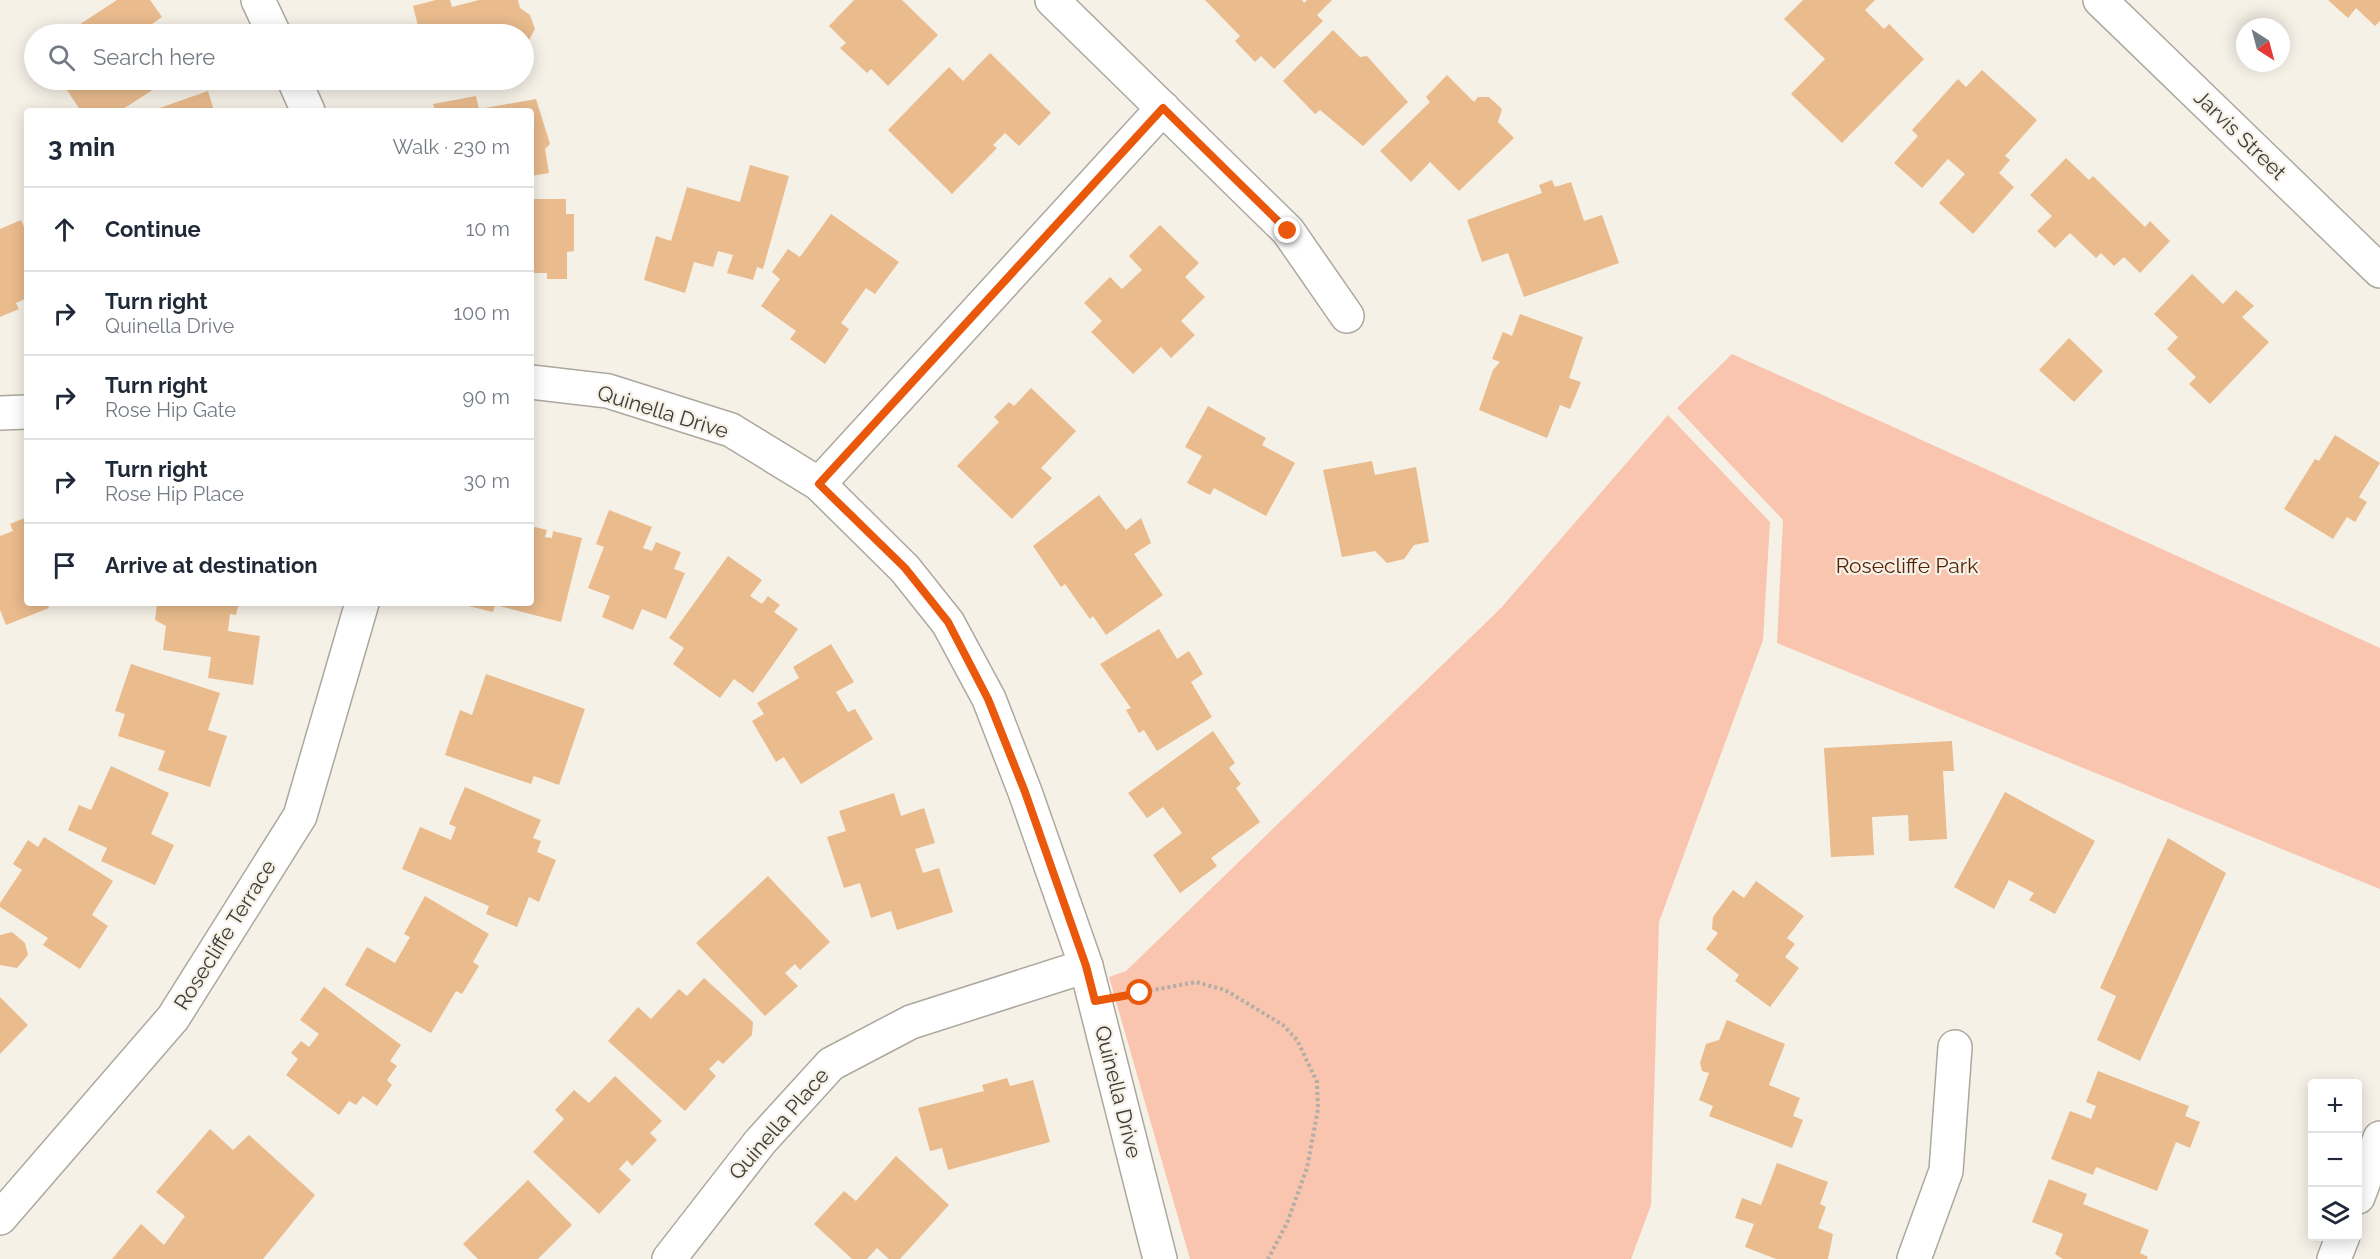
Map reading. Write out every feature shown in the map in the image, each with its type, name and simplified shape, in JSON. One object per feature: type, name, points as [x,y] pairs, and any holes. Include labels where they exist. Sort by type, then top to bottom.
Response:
[{"type":"street","points":[[258,0],[269,24]]},
{"type":"street","points":[[1052,0],[1288,231],[1347,316]]},
{"type":"street","name":"Jarvis Street","points":[[2100,0],[2380,271]]},
{"type":"street","points":[[299,90],[307,108]]},
{"type":"street","points":[[819,484],[1163,108]]},
{"type":"street","name":"Quinella Drive","points":[[534,382],[608,391],[731,430],[819,484],[905,568],[948,622],[988,699],[1025,792],[1086,966],[1160,1259]]},
{"type":"street","points":[[0,413],[24,412]]},
{"type":"street","name":"Rosecliffe Terrace","points":[[0,1218],[173,1018],[300,816],[361,606]]},
{"type":"street","name":"Quinella Place","points":[[669,1259],[760,1143],[831,1064],[911,1022],[1086,966]]},
{"type":"street","points":[[1914,1259],[1946,1171],[1955,1047]]},
{"type":"street","points":[[2362,1187],[2380,1138]]},
{"type":"street","points":[[2334,1259],[2341,1241]]},
{"type":"path","points":[[1095,1001],[1196,982],[1225,990],[1283,1025],[1297,1040],[1317,1082],[1318,1109],[1307,1168],[1287,1223],[1268,1259]]},
{"type":"green space","name":"Rosecliffe Park","points":[[1732,354],[2380,648],[2380,889],[1777,643],[1783,520],[1677,408]]},
{"type":"green space","points":[[1668,415],[1770,522],[1763,640],[1659,922],[1651,1205],[1631,1259],[1190,1259],[1109,977],[1126,971],[1501,608]]},
{"type":"building","points":[[117,0],[150,0],[162,17],[152,24],[80,24]]},
{"type":"building","points":[[436,0],[450,0],[452,7],[479,0],[518,0],[520,8],[530,15],[533,24],[418,24],[413,6]]},
{"type":"building","points":[[854,0],[902,0],[938,35],[888,86],[871,69],[867,73],[840,48],[846,43],[829,26]]},
{"type":"building","points":[[1205,0],[1302,0],[1304,3],[1307,0],[1332,0],[1317,15],[1323,21],[1274,69],[1261,56],[1255,62],[1235,41],[1240,36]]},
{"type":"building","points":[[1803,0],[1875,0],[1865,10],[1884,29],[1889,24],[1924,59],[1842,143],[1791,94],[1825,59],[1784,19]]},
{"type":"building","points":[[2328,0],[2380,0],[2380,21],[2375,26],[2356,8],[2348,18]]},
{"type":"building","points":[[1333,30],[1360,57],[1367,56],[1408,102],[1363,146],[1320,110],[1315,114],[1283,81]]},
{"type":"building","points":[[990,53],[1051,113],[1019,146],[1005,133],[993,145],[997,148],[952,194],[888,130],[949,67],[963,81]]},
{"type":"building","points":[[1982,70],[2037,120],[2005,156],[2010,160],[1999,173],[2014,187],[1973,234],[1939,203],[1965,174],[1948,159],[1922,188],[1894,163],[1918,136],[1912,130],[1958,79],[1966,87]]},
{"type":"building","points":[[1447,75],[1474,102],[1478,97],[1489,97],[1502,109],[1498,122],[1514,138],[1459,191],[1430,162],[1411,182],[1380,151],[1430,102],[1426,97]]},
{"type":"building","points":[[67,90],[153,90],[125,108],[79,108]]},
{"type":"building","points":[[208,91],[213,108],[160,108]]},
{"type":"building","points":[[476,96],[479,108],[434,108],[433,104]]},
{"type":"building","points":[[536,99],[550,144],[545,149],[549,173],[534,176],[534,108],[485,108]]},
{"type":"building","points":[[2066,158],[2089,180],[2093,176],[2145,227],[2150,221],[2170,241],[2140,273],[2124,257],[2114,266],[2101,253],[2096,258],[2070,233],[2055,248],[2037,231],[2052,216],[2030,195]]},
{"type":"building","points":[[750,165],[789,176],[763,269],[757,267],[753,280],[727,273],[733,255],[718,251],[713,267],[694,262],[685,293],[644,280],[656,236],[671,241],[687,187],[740,202]]},
{"type":"building","points":[[1552,180],[1555,187],[1571,182],[1584,221],[1602,215],[1619,263],[1524,297],[1508,253],[1482,262],[1467,220],[1542,193],[1539,185]]},
{"type":"building","points":[[534,199],[566,199],[566,214],[574,214],[574,251],[567,252],[567,279],[547,279],[547,273],[534,273]]},
{"type":"building","points":[[831,214],[899,262],[875,294],[866,288],[841,323],[849,329],[825,364],[790,339],[796,331],[761,306],[780,279],[772,272],[788,249],[800,257]]},
{"type":"building","points":[[21,220],[24,227],[24,299],[16,303],[19,309],[0,317],[0,229]]},
{"type":"building","points":[[1160,225],[1199,263],[1185,277],[1205,297],[1181,321],[1195,335],[1171,358],[1161,347],[1133,374],[1091,332],[1102,321],[1084,303],[1110,277],[1122,289],[1142,270],[1129,256]]},
{"type":"building","points":[[2192,274],[2223,304],[2236,290],[2254,306],[2242,317],[2269,342],[2210,404],[2189,384],[2196,377],[2167,349],[2178,337],[2154,314]]},
{"type":"building","points":[[1520,314],[1583,337],[1569,378],[1581,382],[1570,409],[1560,405],[1547,438],[1479,410],[1493,370],[1500,362],[1492,359],[1503,332],[1512,336]]},
{"type":"building","points":[[2069,338],[2103,371],[2074,402],[2039,370]]},
{"type":"building","points":[[1031,388],[1076,431],[1041,468],[1052,478],[1012,519],[957,466],[999,422],[994,417],[1009,402],[1014,406]]},
{"type":"building","points":[[1208,406],[1266,438],[1262,445],[1295,463],[1266,516],[1214,488],[1210,495],[1187,483],[1202,456],[1185,447]]},
{"type":"building","points":[[2335,435],[2380,463],[2359,497],[2367,502],[2355,522],[2347,517],[2333,539],[2284,509],[2315,459],[2319,461]]},
{"type":"building","points":[[1372,461],[1375,475],[1416,467],[1429,542],[1414,545],[1404,559],[1387,563],[1375,551],[1342,557],[1323,470]]},
{"type":"building","points":[[1099,495],[1126,530],[1141,518],[1151,543],[1134,554],[1163,595],[1106,635],[1093,616],[1090,619],[1065,584],[1061,587],[1033,546]]},
{"type":"building","points":[[609,510],[652,527],[643,548],[652,551],[656,542],[681,552],[674,569],[685,573],[666,619],[642,609],[633,630],[602,617],[610,596],[588,588],[604,547],[596,544]]},
{"type":"building","points":[[24,518],[24,606],[48,606],[49,608],[6,625],[0,610],[0,536],[13,531],[10,524]]},
{"type":"building","points":[[534,527],[547,530],[545,537],[552,538],[553,531],[582,538],[561,622],[499,606],[534,606]]},
{"type":"building","points":[[728,556],[762,580],[750,596],[762,604],[768,596],[780,605],[774,612],[798,629],[753,693],[734,679],[720,698],[673,664],[684,648],[669,638]]},
{"type":"building","points":[[157,606],[238,606],[236,615],[230,614],[228,631],[260,636],[253,685],[208,678],[211,657],[163,650],[166,626],[155,620]]},
{"type":"building","points":[[468,606],[495,606],[493,612]]},
{"type":"building","points":[[1159,629],[1177,659],[1189,651],[1203,674],[1191,682],[1212,717],[1157,751],[1144,730],[1139,733],[1126,710],[1131,708],[1100,664]]},
{"type":"building","points":[[831,644],[854,682],[836,692],[848,712],[855,709],[873,739],[801,784],[784,757],[776,762],[752,721],[764,714],[757,703],[799,678],[793,667]]},
{"type":"building","points":[[131,664],[220,693],[208,730],[227,736],[210,787],[158,770],[165,751],[118,736],[125,714],[115,711]]},
{"type":"building","points":[[486,674],[585,709],[559,785],[534,776],[531,784],[445,755],[460,710],[472,715]]},
{"type":"building","points":[[1213,731],[1235,763],[1229,768],[1241,784],[1236,788],[1260,822],[1211,858],[1217,866],[1180,893],[1153,855],[1182,833],[1163,807],[1147,818],[1128,793]]},
{"type":"building","points":[[1952,741],[1954,771],[1943,771],[1947,839],[1909,841],[1908,815],[1872,817],[1874,855],[1831,857],[1824,748]]},
{"type":"building","points":[[111,766],[169,793],[151,834],[174,845],[155,885],[101,861],[107,848],[68,830],[79,805],[91,810]]},
{"type":"building","points":[[465,787],[541,820],[533,838],[541,841],[537,852],[556,860],[539,902],[529,897],[517,927],[486,914],[489,906],[402,869],[420,827],[451,840],[456,827],[449,824]]},
{"type":"building","points":[[2005,792],[2095,841],[2055,914],[2029,900],[2034,893],[2009,880],[1994,909],[1954,887]]},
{"type":"building","points":[[894,793],[901,816],[924,808],[935,843],[915,849],[923,873],[939,868],[953,912],[897,930],[891,911],[871,918],[860,883],[844,888],[827,837],[846,831],[839,811]]},
{"type":"building","points":[[44,837],[113,881],[92,915],[108,926],[80,969],[43,945],[48,938],[0,907],[0,903],[22,870],[13,864],[28,840],[38,847]]},
{"type":"building","points":[[2168,838],[2226,873],[2140,1061],[2097,1040],[2116,996],[2100,988]]},
{"type":"building","points":[[768,876],[830,942],[800,970],[795,964],[785,973],[798,986],[765,1016],[696,943]]},
{"type":"building","points":[[1756,881],[1804,916],[1787,938],[1795,944],[1785,957],[1799,968],[1770,1007],[1735,981],[1739,975],[1706,949],[1718,933],[1712,929],[1713,917],[1733,890],[1744,898]]},
{"type":"building","points":[[425,896],[489,934],[473,962],[479,966],[462,994],[456,991],[431,1033],[345,985],[367,947],[395,963],[410,937],[404,934]]},
{"type":"building","points":[[12,932],[25,943],[28,955],[17,968],[0,965],[0,935]]},
{"type":"building","points":[[704,978],[753,1022],[752,1035],[723,1064],[718,1060],[709,1069],[716,1076],[685,1111],[608,1041],[638,1007],[651,1019],[679,989],[687,996]]},
{"type":"building","points":[[324,987],[401,1045],[390,1061],[397,1066],[387,1080],[392,1085],[377,1106],[363,1096],[356,1105],[349,1101],[339,1115],[286,1075],[298,1059],[291,1053],[301,1041],[309,1047],[319,1034],[300,1020]]},
{"type":"building","points":[[0,997],[28,1025],[0,1054]]},
{"type":"building","points":[[1727,1020],[1785,1044],[1769,1085],[1800,1098],[1793,1116],[1803,1120],[1792,1148],[1709,1116],[1713,1106],[1699,1100],[1709,1073],[1702,1071],[1700,1063],[1706,1044],[1719,1040]]},
{"type":"building","points":[[2098,1071],[2189,1106],[2185,1116],[2200,1122],[2190,1148],[2176,1142],[2157,1191],[2096,1167],[2093,1175],[2051,1159],[2070,1111],[2091,1119],[2096,1106],[2086,1102]]},
{"type":"building","points":[[615,1076],[662,1121],[650,1133],[657,1140],[632,1166],[627,1160],[619,1169],[631,1180],[599,1214],[533,1152],[564,1119],[555,1110],[574,1090],[589,1103]]},
{"type":"building","points":[[1007,1078],[1010,1086],[1033,1080],[1050,1142],[948,1170],[942,1148],[930,1151],[918,1108],[984,1091],[982,1085]]},
{"type":"building","points":[[210,1129],[233,1150],[249,1135],[315,1195],[263,1259],[112,1259],[141,1224],[164,1245],[185,1216],[156,1192]]},
{"type":"building","points":[[896,1156],[949,1205],[900,1259],[889,1259],[877,1248],[867,1259],[852,1259],[814,1224],[844,1191],[856,1201]]},
{"type":"building","points":[[1777,1163],[1828,1182],[1820,1204],[1826,1207],[1818,1228],[1833,1234],[1828,1259],[1776,1259],[1745,1247],[1754,1224],[1735,1218],[1742,1198],[1761,1205]]},
{"type":"building","points":[[2049,1179],[2087,1194],[2083,1204],[2149,1230],[2140,1253],[2148,1257],[2147,1259],[2063,1259],[2055,1254],[2063,1234],[2032,1222]]},
{"type":"building","points":[[528,1180],[572,1225],[538,1259],[478,1259],[463,1244]]},
{"type":"route","points":[[1140,993],[1095,1001],[1086,966],[1025,792],[988,699],[948,622],[905,568],[819,484],[1163,108],[1288,231]]}]
